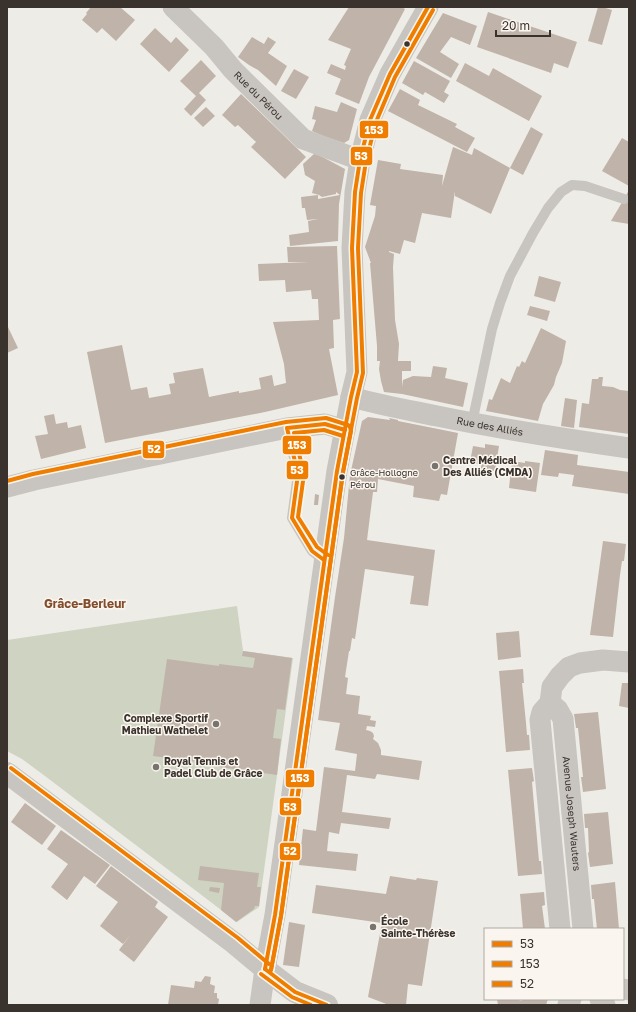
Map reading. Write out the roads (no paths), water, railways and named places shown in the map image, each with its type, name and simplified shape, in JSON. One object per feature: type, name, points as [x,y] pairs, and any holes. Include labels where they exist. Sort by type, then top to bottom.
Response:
[{"type":"street","name":"Rue du Pérou","points":[[173,7],[214,48],[233,70],[303,139],[360,160]]},
{"type":"street","points":[[260,1005],[275,915],[337,471],[357,372],[352,248],[355,192],[360,160],[370,120],[390,74],[428,7]]},
{"type":"street","name":"Rue des Alliés","points":[[351,397],[372,403],[548,437],[629,448]]},
{"type":"street","points":[[9,480],[41,479],[287,428],[325,424],[345,430]]},
{"type":"street","points":[[560,928],[540,720],[542,712],[550,703],[552,687],[560,676],[569,668],[580,663],[628,656]]},
{"type":"street","name":"Avenue Joseph Wauters","points":[[550,703],[558,710],[563,719],[583,928]]},
{"type":"street","points":[[10,780],[234,943],[265,970],[295,992],[326,1005]]},
{"type":"lane","points":[[472,423],[492,328],[500,303],[510,276],[548,208],[561,192],[572,186],[585,186],[624,199]]},
{"type":"lane","points":[[287,428],[298,474],[292,518],[312,551],[324,560]]},
{"type":"place","name":"Centre Médical Des Alliés (CMDA)","points":[[435,466]]},
{"type":"place","name":"Grâce-Hollogne Pérou","points":[[342,477]]},
{"type":"place","name":"Complexe Sportif Mathieu Wathelet","points":[[216,724]]},
{"type":"place","name":"Royal Tennis et Padel Club de Grâce","points":[[156,767]]},
{"type":"place","name":"École Sainte-Thérèse","points":[[373,927]]},
{"type":"district","name":"Grâce-Berleur","points":[[85,604]]}]
